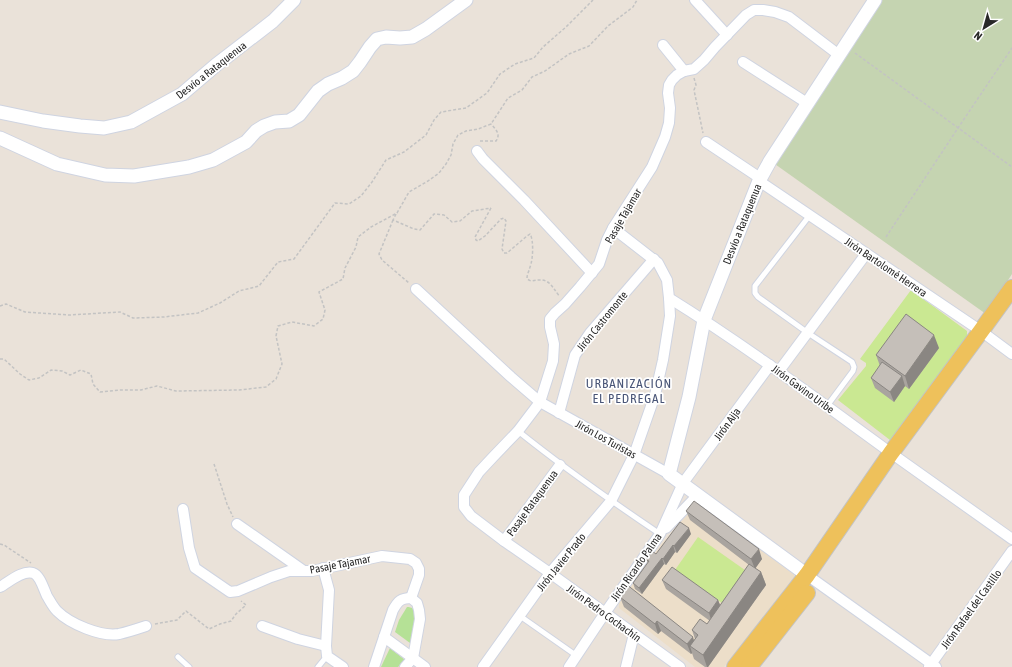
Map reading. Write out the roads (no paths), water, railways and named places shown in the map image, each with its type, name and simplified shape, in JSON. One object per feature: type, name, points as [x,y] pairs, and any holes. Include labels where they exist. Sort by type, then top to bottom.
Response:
[{"type":"main road","points":[[749,667],[895,456],[984,334],[1012,288]]},
{"type":"main road","points":[[984,334],[1012,303]]},
{"type":"main road","points":[[735,667],[811,578]]},
{"type":"street","name":"Desvío a Rataquenua","points":[[0,112],[43,121],[104,128],[131,122],[182,94],[216,65],[273,22],[294,0]]},
{"type":"street","points":[[0,138],[57,164],[105,175],[134,176],[189,167],[213,160],[246,142],[256,131],[264,126],[275,122],[289,121],[299,115],[318,91],[353,71],[370,47],[377,40],[386,37],[412,37],[426,29],[466,0]]},
{"type":"street","points":[[695,0],[727,35]]},
{"type":"street","name":"Desvío a Rataquenua","points":[[669,474],[689,397],[704,320],[759,179],[875,0]]},
{"type":"street","name":"Pasaje Tajamar","points":[[471,516],[464,507],[464,495],[479,472],[518,431],[540,402],[553,361],[554,344],[550,320],[580,288],[599,264],[607,240],[613,228],[652,167],[665,137],[669,123],[669,85],[677,75],[694,69],[746,15],[754,10],[775,12],[789,17],[839,55]]},
{"type":"street","points":[[663,45],[687,71]]},
{"type":"street","points":[[744,62],[807,103]]},
{"type":"street","name":"Jirón Bartolomé Herrera","points":[[706,142],[1012,354]]},
{"type":"street","points":[[477,151],[592,272]]},
{"type":"street","points":[[613,228],[658,263],[668,280],[669,298]]},
{"type":"street","points":[[780,371],[866,254]]},
{"type":"street","name":"Jirón Castromonte","points":[[559,413],[575,355],[590,333],[654,259]]},
{"type":"street","name":"Jirón Los Turistas","points":[[416,289],[540,402],[683,483],[811,578]]},
{"type":"street","name":"Jirón Gavino Uribe","points":[[669,298],[780,371],[895,456],[1012,539]]},
{"type":"street","name":"Jirón Javier Prado","points":[[483,667],[550,573],[611,501],[634,455],[655,395],[663,360],[670,316],[669,298]]},
{"type":"street","name":"Jirón Aija","points":[[683,483],[770,365]]},
{"type":"street","name":"Pasaje Rataquenua","points":[[504,541],[560,464]]},
{"type":"street","name":"Jirón Ricardo Palma","points":[[569,667],[660,534],[683,483]]},
{"type":"street","points":[[660,534],[698,495]]},
{"type":"street","name":"Pasaje Tajamar","points":[[183,509],[189,548],[195,568],[230,592],[238,591],[271,576],[289,572],[312,571],[382,556],[410,560],[416,563],[419,569],[419,575],[414,600]]},
{"type":"street","name":"Jirón Pedro Cochachín","points":[[471,516],[680,667]]},
{"type":"street","points":[[237,524],[304,571]]},
{"type":"street","name":"Jirón Rafael del Castillo","points":[[932,666],[1012,552]]},
{"type":"street","points":[[323,568],[329,590],[326,651]]},
{"type":"street","points":[[0,587],[20,575],[33,573],[38,576],[53,606],[58,612],[77,624],[97,632],[109,634],[118,634],[146,626]]},
{"type":"street","points":[[811,578],[932,666]]},
{"type":"street","points":[[374,667],[391,615],[397,602],[404,598],[414,600],[419,610],[420,619],[413,658],[405,667]]},
{"type":"street","points":[[262,626],[326,651],[343,667]]},
{"type":"street","points":[[626,667],[634,634]]},
{"type":"street","points":[[384,637],[425,667]]},
{"type":"lane","points":[[810,215],[755,286],[755,293],[758,298],[852,362],[854,367],[853,371],[827,406]]},
{"type":"lane","points":[[518,431],[611,501],[660,534]]},
{"type":"lane","points":[[520,616],[577,656]]},
{"type":"lane","points":[[318,667],[326,651]]},
{"type":"lane","points":[[178,657],[189,667]]},
{"type":"district","name":"URBANIZACIÓN EL PEDREGAL","points":[[629,390]]}]
